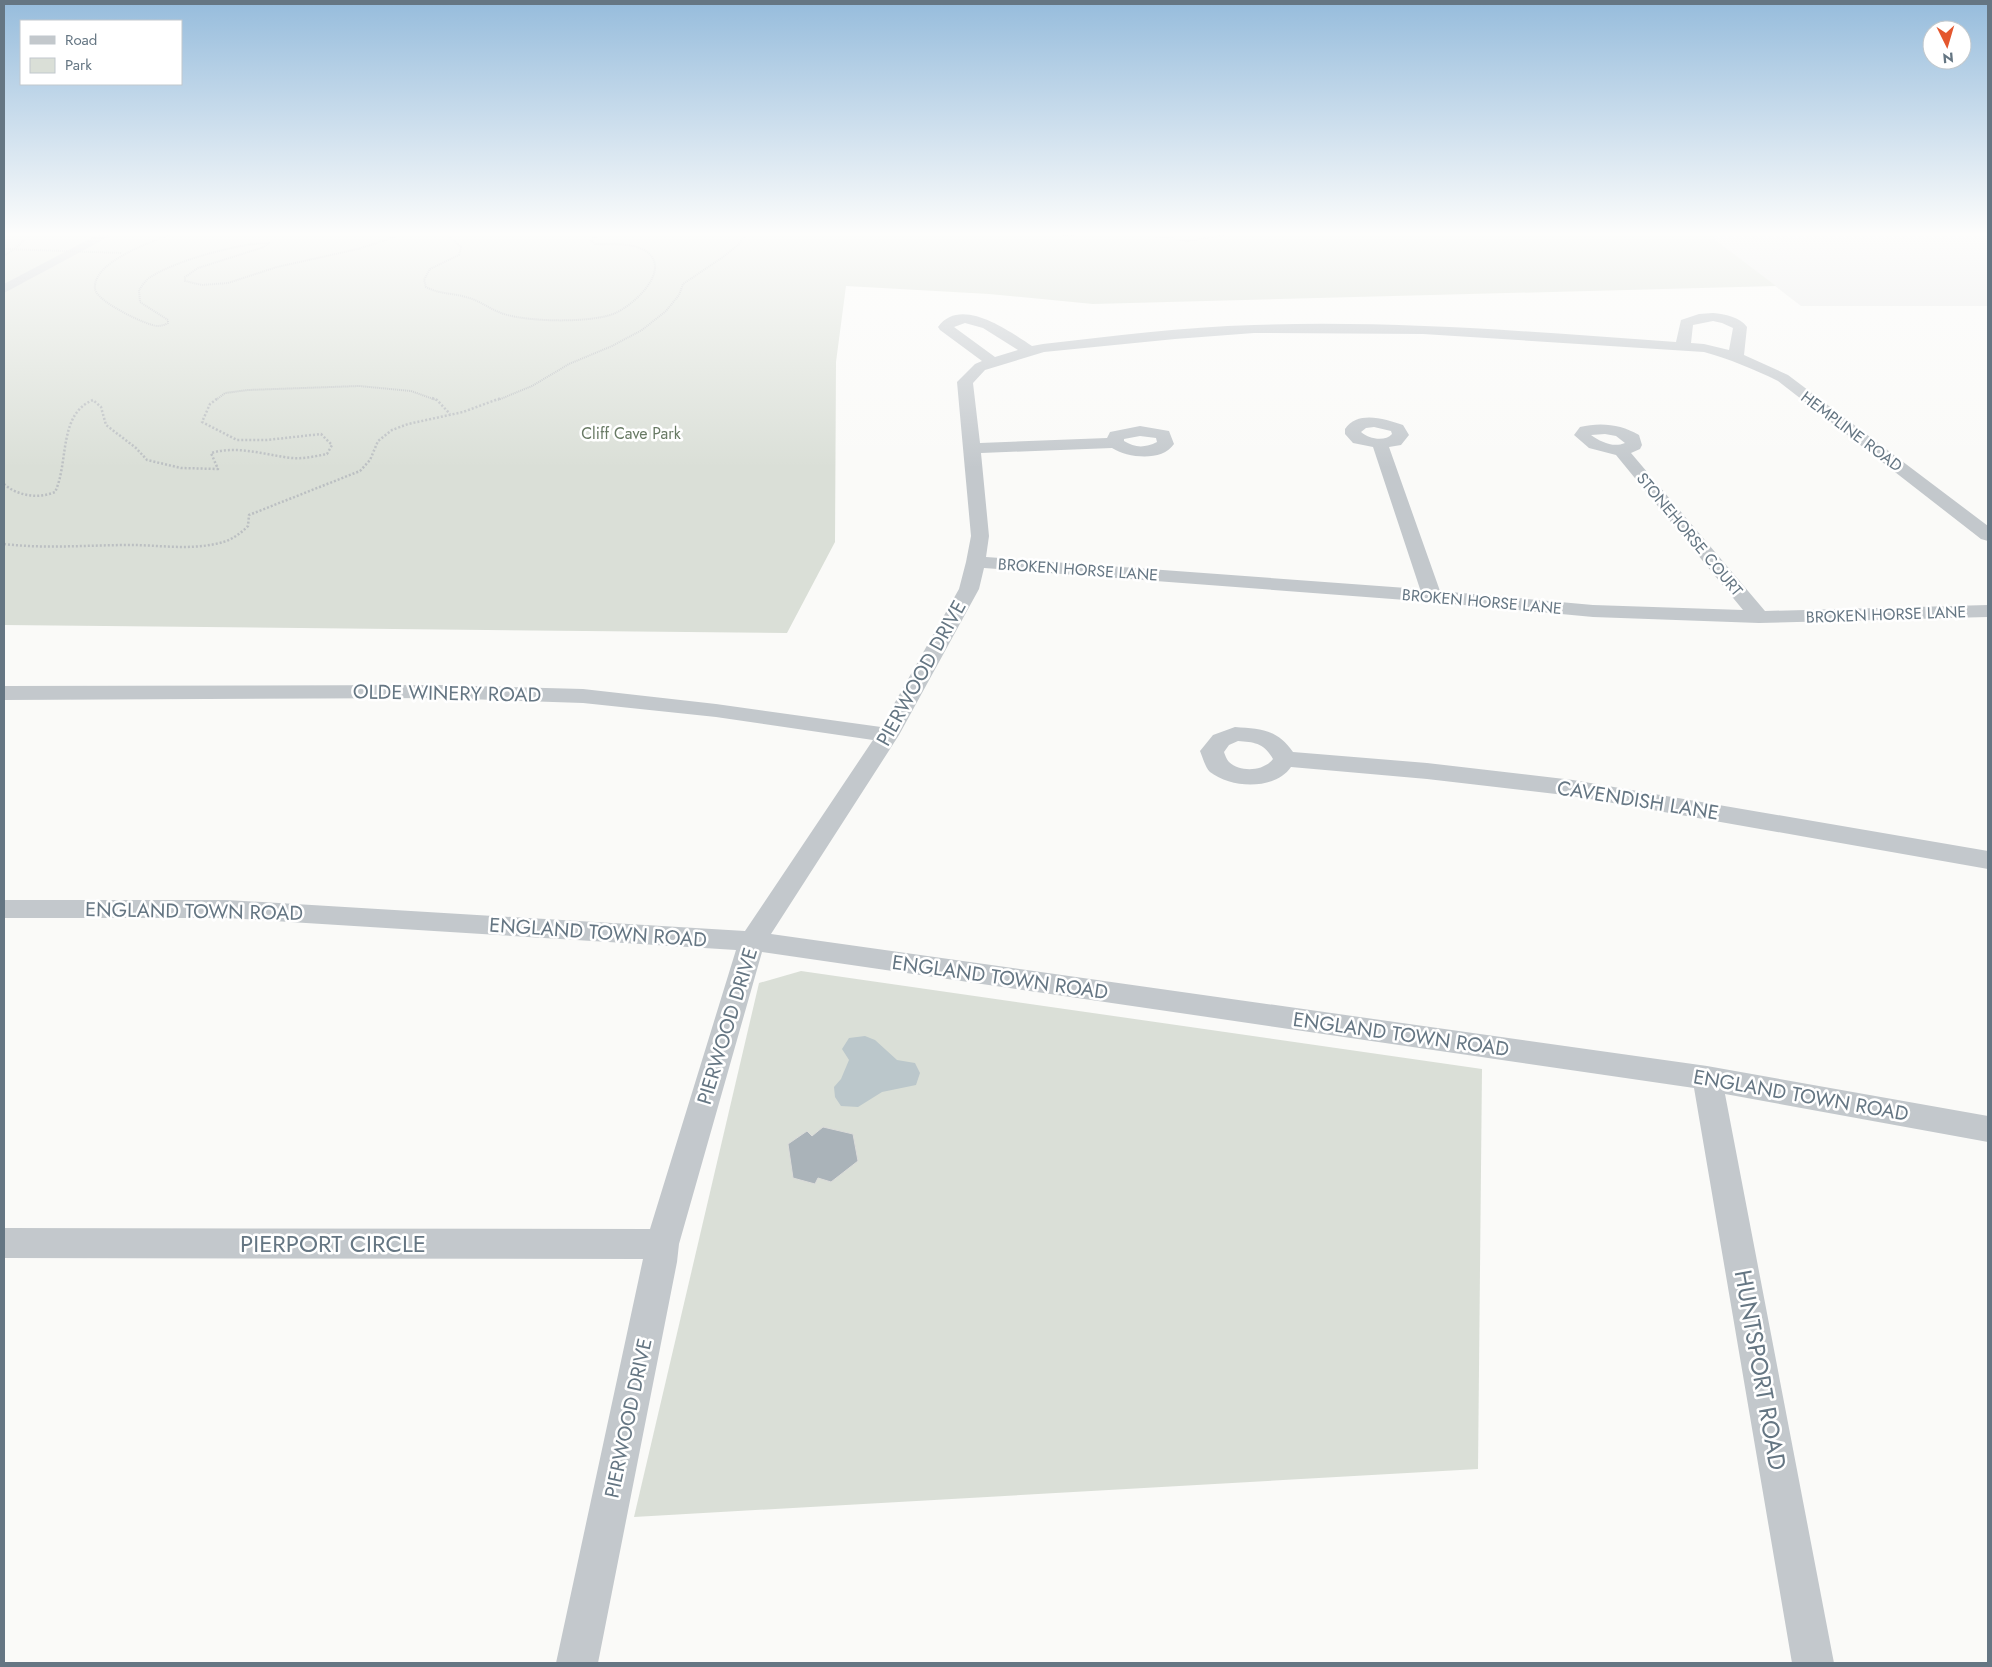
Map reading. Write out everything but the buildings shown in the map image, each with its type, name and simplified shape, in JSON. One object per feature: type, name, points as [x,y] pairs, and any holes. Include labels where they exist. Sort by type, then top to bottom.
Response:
[{"type":"street","points":[[1694,347],[1686,323],[1699,317],[1719,317],[1733,321],[1740,327],[1736,356]]},
{"type":"street","points":[[993,362],[945,327],[948,323],[964,319],[981,321],[1029,351]]},
{"type":"street","name":"PIERWOOD DRIVE","points":[[577,1663],[662,1244],[752,941],[888,735],[968,589],[976,562],[980,536],[972,448],[964,396],[965,382],[980,368],[1029,351],[1235,330],[1331,328],[1464,332],[1694,347]]},
{"type":"street","name":"HEMPLINE ROAD","points":[[1694,347],[1736,356],[1762,366],[1783,378],[1988,535]]},
{"type":"street","points":[[972,448],[1115,443]]},
{"type":"street","points":[[1380,444],[1432,596]]},
{"type":"street","name":"STONEHORSE COURT","points":[[1621,451],[1759,617]]},
{"type":"street","name":"BROKEN HORSE LANE","points":[[976,562],[1432,596],[1594,611],[1759,617],[1988,611]]},
{"type":"street","name":"OLDE WINERY ROAD","points":[[4,693],[376,691],[586,696],[735,712],[888,735]]},
{"type":"street","name":"CAVENDISH LANE","points":[[1285,759],[1427,771],[1573,788],[1988,860]]},
{"type":"street","name":"ENGLAND TOWN ROAD","points":[[4,909],[227,909],[752,941],[1707,1078],[1988,1129]]},
{"type":"street","name":"HUNTSPORT ROAD","points":[[1707,1078],[1813,1663]]},
{"type":"street","name":"PIERPORT CIRCLE","points":[[4,1244],[662,1244]]},
{"type":"path","points":[[125,313],[152,325],[160,326],[169,322],[156,313]]},
{"type":"path","points":[[501,313],[508,316],[562,318],[592,318],[615,313]]},
{"type":"path","points":[[4,544],[29,548],[143,545],[188,547],[237,538],[248,526],[249,515],[360,471],[370,460],[378,441],[392,430],[497,400],[532,386],[569,364],[612,346],[642,330],[664,313]]},
{"type":"path","points":[[4,484],[7,488],[33,496],[42,497],[55,492],[64,464],[69,427],[78,408],[93,400],[101,407],[106,425],[136,448],[147,460],[181,468],[218,468],[210,453],[219,450],[254,450],[294,458],[327,454],[332,445],[320,434],[237,440],[202,422],[210,404],[225,394],[248,390],[350,386],[411,391],[438,400],[450,414]]},
{"type":"green space","name":"Cliff Cave Park","points":[[4,313],[842,313],[836,362],[835,542],[787,633],[4,625]]},
{"type":"green space","points":[[801,971],[1482,1069],[1478,1469],[634,1517],[759,983]]},
{"type":"shaded area","points":[[865,1036],[875,1040],[897,1060],[915,1063],[920,1073],[916,1085],[882,1092],[858,1107],[841,1106],[835,1097],[834,1087],[841,1079],[849,1060],[842,1049],[849,1038]]}]
